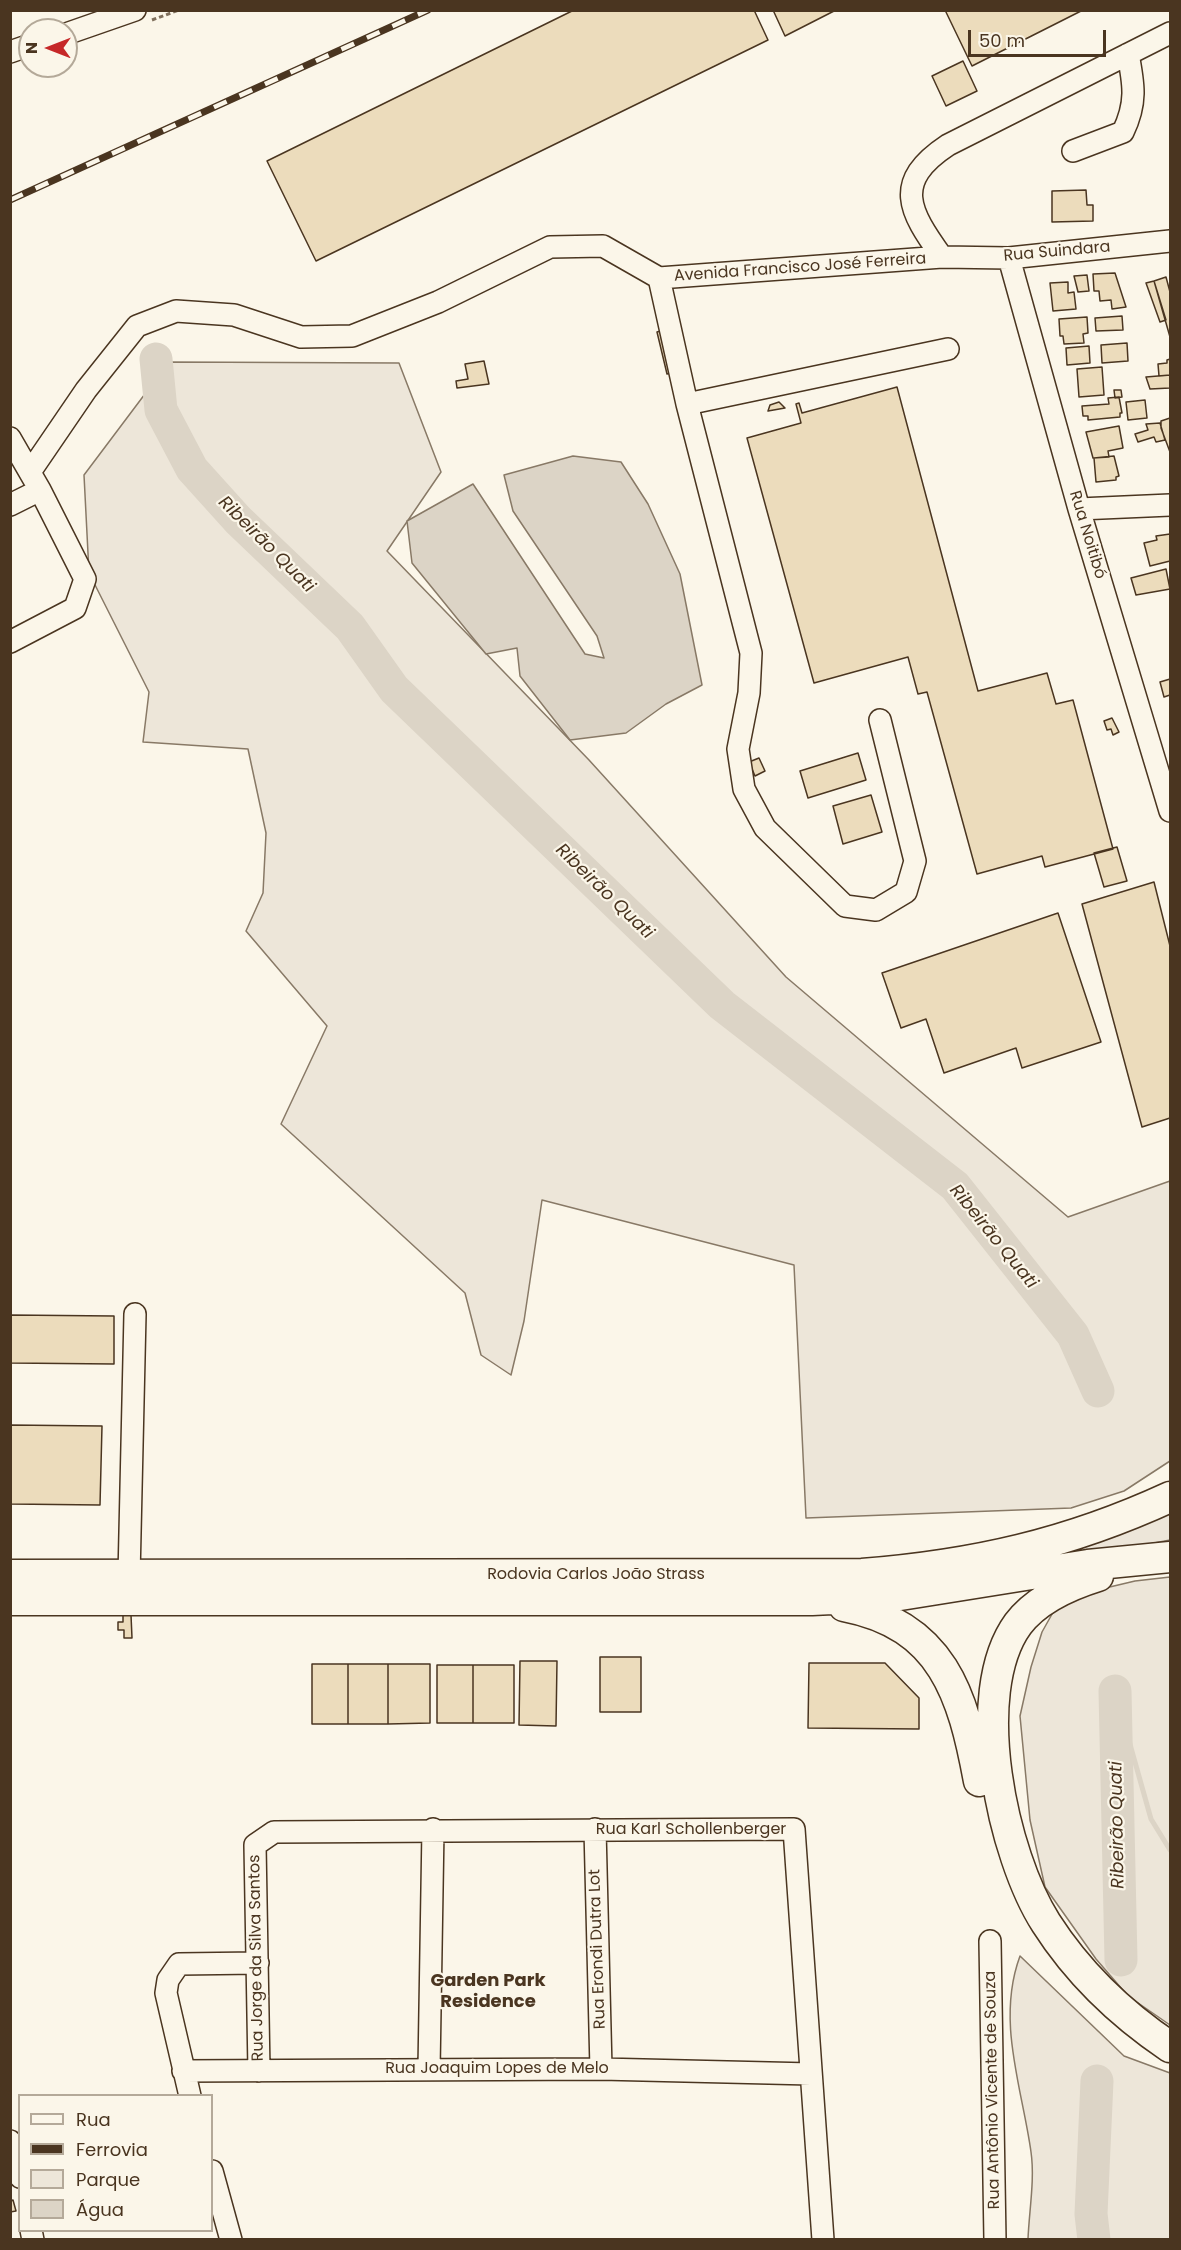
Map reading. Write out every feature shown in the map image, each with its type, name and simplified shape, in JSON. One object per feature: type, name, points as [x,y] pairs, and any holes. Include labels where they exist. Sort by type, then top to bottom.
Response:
[{"type":"highway","name":"Rodovia Carlos João Strass","points":[[10,1575],[862,1574],[931,1568],[1005,1555],[1080,1534],[1170,1497]]},
{"type":"highway","name":"Rodovia Carlos João Strass","points":[[10,1600],[812,1600],[894,1596],[1088,1565],[1162,1557]]},
{"type":"highway","points":[[1162,1557],[1069,1587],[1041,1603],[1018,1624],[1006,1645],[998,1670],[993,1747],[999,1788],[1016,1860],[1030,1895],[1046,1923],[1090,1981],[1118,2007],[1170,2047]]},
{"type":"highway","points":[[812,1600],[855,1608],[900,1627],[934,1656],[949,1675],[961,1700],[972,1739],[986,1821],[995,1857],[1007,1890],[1035,1941],[1053,1968],[1088,2006],[1146,2052],[1170,2065]]},
{"type":"street","points":[[78,29],[124,12]]},
{"type":"street","name":"Avenida Francisco José Ferreira","points":[[942,257],[918,223],[912,204],[911,189],[921,167],[948,145],[1170,33]]},
{"type":"street","points":[[1073,151],[1123,132],[1133,111],[1133,84],[1128,54]]},
{"type":"street","name":"Rua Suindara","points":[[942,257],[1009,258],[1170,241]]},
{"type":"street","name":"Avenida Francisco José Ferreira","points":[[35,481],[86,390],[137,326],[176,311],[234,315],[301,337],[352,336],[438,302],[550,247],[603,246],[659,278],[942,257]]},
{"type":"street","name":"Rua Noitibó","points":[[1009,258],[1079,509],[1170,811]]},
{"type":"street","points":[[659,278],[687,404],[751,653],[749,693],[738,749],[744,789],[765,828],[845,906],[876,910],[906,892],[915,861],[880,720]]},
{"type":"street","points":[[687,404],[948,349]]},
{"type":"street","points":[[10,438],[35,481],[85,579],[75,608],[10,642]]},
{"type":"street","points":[[10,505],[35,481]]},
{"type":"street","points":[[1079,509],[1170,505]]},
{"type":"street","points":[[129,1576],[135,1314]]},
{"type":"street","points":[[429,2070],[433,1829]]},
{"type":"street","name":"Rua Karl Schollenberger","points":[[255,1845],[274,1832],[433,1829],[794,1829],[823,2240]]},
{"type":"street","name":"Rua Erondi Dutra Lot","points":[[595,1829],[601,2069]]},
{"type":"street","name":"Rua Jorge da Silva Santos","points":[[255,1845],[259,2071]]},
{"type":"street","name":"Rua Antônio Vicente de Souza","points":[[990,1941],[995,2240]]},
{"type":"street","points":[[189,2094],[165,1993],[168,1980],[179,1964],[258,1963]]},
{"type":"street","name":"Rua Joaquim Lopes de Melo","points":[[183,2071],[601,2069],[811,2074]]},
{"type":"street","points":[[10,2141],[18,2170]]},
{"type":"street","points":[[213,2175],[231,2240]]},
{"type":"green space","points":[[169,362],[399,363],[441,472],[387,551],[589,760],[786,977],[1068,1217],[1170,1181],[1170,1461],[1124,1491],[1071,1508],[806,1518],[794,1265],[542,1200],[524,1321],[511,1375],[481,1355],[465,1293],[281,1124],[327,1026],[246,931],[263,893],[266,833],[248,749],[143,742],[149,692],[89,573],[84,475]]},
{"type":"green space","points":[[1170,1506],[1170,1540],[1039,1565],[1036,1554]]},
{"type":"green space","points":[[1170,1577],[1170,2025],[1128,1996],[1096,1959],[1045,1887],[1030,1820],[1020,1716],[1042,1632],[1056,1607],[1076,1595],[1135,1581]]},
{"type":"green space","points":[[1020,1956],[1124,2056],[1170,2073],[1170,2239],[1028,2239],[1032,2162],[1013,2054],[1010,2005],[1013,1980]]},
{"type":"water","points":[[573,456],[621,462],[648,504],[680,574],[702,685],[666,704],[626,733],[570,740],[520,676],[517,648],[486,654],[412,563],[407,521],[473,484],[585,654],[604,658],[597,636],[513,511],[504,475]]},
{"type":"building","points":[[574,10],[754,10],[768,40],[316,261],[267,161]]},
{"type":"building","points":[[773,10],[836,10],[785,36]]},
{"type":"building","points":[[945,10],[1083,10],[972,66]]},
{"type":"building","points":[[963,61],[977,91],[946,106],[932,76]]},
{"type":"building","points":[[1086,190],[1087,205],[1093,205],[1093,221],[1052,222],[1052,191]]},
{"type":"building","points":[[1115,273],[1126,307],[1112,309],[1111,300],[1100,301],[1099,291],[1094,291],[1093,274]]},
{"type":"building","points":[[1087,275],[1089,291],[1078,292],[1074,276]]},
{"type":"building","points":[[1166,277],[1170,292],[1170,337],[1154,281]]},
{"type":"building","points":[[1154,281],[1166,320],[1160,322],[1146,283]]},
{"type":"building","points":[[1068,282],[1068,293],[1074,292],[1076,309],[1053,311],[1050,283]]},
{"type":"building","points":[[1122,316],[1123,330],[1096,331],[1095,318]]},
{"type":"building","points":[[1087,317],[1088,333],[1083,334],[1084,343],[1064,344],[1063,336],[1060,336],[1059,319]]},
{"type":"building","points":[[664,330],[674,372],[667,374],[657,332]]},
{"type":"building","points":[[1127,343],[1128,361],[1102,363],[1101,345]]},
{"type":"building","points":[[1089,346],[1090,363],[1067,365],[1066,348]]},
{"type":"building","points":[[1170,359],[1170,375],[1159,376],[1158,364],[1167,363]]},
{"type":"building","points":[[484,361],[489,384],[457,388],[456,381],[468,379],[465,364]]},
{"type":"building","points":[[1102,367],[1104,395],[1079,397],[1077,369]]},
{"type":"building","points":[[1170,375],[1170,388],[1150,389],[1146,377]]},
{"type":"building","points":[[897,387],[978,691],[1047,673],[1056,704],[1073,700],[1113,849],[1045,867],[1042,856],[977,874],[927,692],[918,694],[908,657],[814,683],[747,438],[801,423],[796,404],[799,403],[802,413]]},
{"type":"building","points":[[1114,390],[1121,390],[1122,397],[1115,398]]},
{"type":"building","points":[[1119,397],[1122,413],[1120,417],[1088,420],[1088,416],[1083,416],[1082,406],[1109,404],[1108,398]]},
{"type":"building","points":[[1145,400],[1147,418],[1128,420],[1126,402]]},
{"type":"building","points":[[779,402],[785,408],[768,411],[770,405]]},
{"type":"building","points":[[1170,418],[1170,452],[1161,428],[1161,421]]},
{"type":"building","points":[[1160,423],[1165,440],[1156,442],[1154,437],[1138,442],[1135,434],[1148,430],[1146,424]]},
{"type":"building","points":[[1119,426],[1123,448],[1108,451],[1109,457],[1093,458],[1086,432]]},
{"type":"building","points":[[1114,456],[1119,476],[1116,480],[1096,482],[1094,458]]},
{"type":"building","points":[[1170,534],[1170,561],[1150,566],[1144,543],[1157,540],[1156,536]]},
{"type":"building","points":[[1166,569],[1170,589],[1136,595],[1131,578]]},
{"type":"building","points":[[1170,679],[1170,695],[1164,697],[1160,682]]},
{"type":"building","points":[[1112,718],[1119,732],[1113,735],[1111,729],[1107,730],[1104,721]]},
{"type":"building","points":[[858,753],[866,780],[808,798],[800,771]]},
{"type":"building","points":[[759,758],[765,771],[755,776],[749,762]]},
{"type":"building","points":[[871,795],[882,832],[843,844],[833,806]]},
{"type":"building","points":[[1117,847],[1127,881],[1104,887],[1094,853]]},
{"type":"building","points":[[1154,882],[1170,946],[1170,1118],[1142,1127],[1082,904]]},
{"type":"building","points":[[1058,913],[1101,1042],[1022,1068],[1016,1048],[944,1073],[926,1019],[901,1028],[882,973]]},
{"type":"building","points":[[10,1315],[114,1316],[114,1364],[10,1363]]},
{"type":"building","points":[[10,1425],[102,1426],[100,1505],[10,1504]]},
{"type":"building","points":[[123,1615],[131,1615],[132,1638],[124,1638],[124,1630],[118,1630],[118,1622],[123,1622]]},
{"type":"building","points":[[600,1657],[641,1657],[641,1712],[600,1712]]},
{"type":"building","points":[[520,1661],[557,1661],[556,1726],[519,1725]]},
{"type":"building","points":[[809,1663],[885,1663],[919,1698],[919,1729],[808,1728]]},
{"type":"building","points":[[312,1664],[348,1664],[348,1724],[312,1724]]},
{"type":"building","points":[[348,1664],[388,1664],[388,1724],[348,1724]]},
{"type":"building","points":[[388,1664],[430,1664],[430,1723],[388,1724]]},
{"type":"building","points":[[437,1665],[473,1665],[473,1723],[437,1723]]},
{"type":"building","points":[[473,1665],[514,1665],[514,1723],[473,1723]]},
{"type":"building","points":[[13,2200],[16,2211],[10,2212],[10,2201]]},
{"type":"waterway","name":"Ribeirão Quati","points":[[156,359],[161,410],[192,469],[238,520],[350,627],[394,689],[722,1005],[955,1186],[1073,1335],[1098,1391]]},
{"type":"waterway","points":[[1115,1691],[1151,1819],[1170,1850]]},
{"type":"waterway","name":"Ribeirão Quati","points":[[1115,1691],[1121,1960]]},
{"type":"waterway","name":"Ribeirão Quati","points":[[1094,2240],[1091,2214],[1097,2081]]},
{"type":"railway","points":[[10,200],[428,10]]},
{"type":"district","name":"Garden Park Residence","points":[[488,1991]]}]
